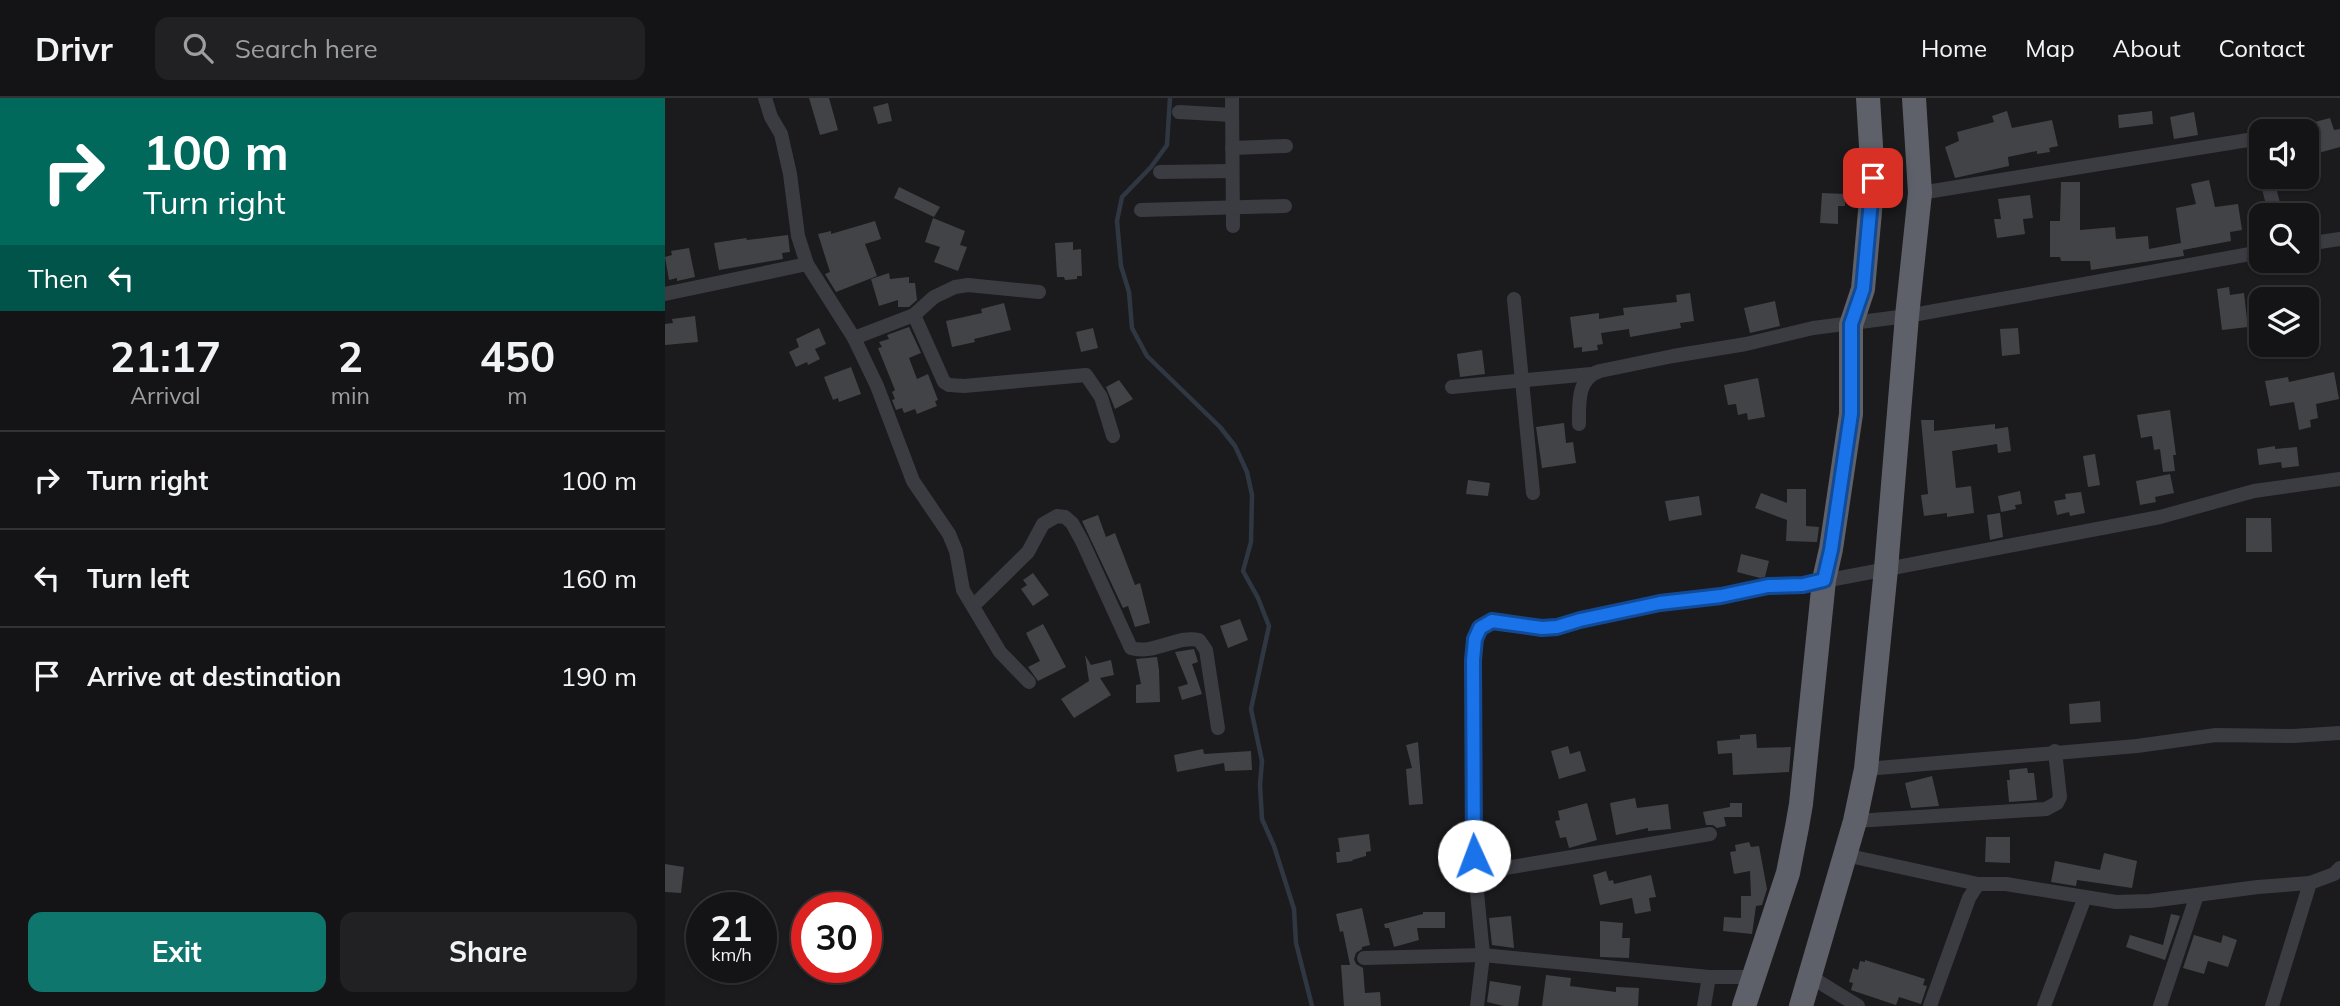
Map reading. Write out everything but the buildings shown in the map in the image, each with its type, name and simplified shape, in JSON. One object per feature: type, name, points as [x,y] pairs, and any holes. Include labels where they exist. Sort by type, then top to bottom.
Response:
[{"type":"highway","points":[[1744,1006],[1788,873],[1801,804],[1824,580],[1851,414],[1851,324],[1863,289],[1873,178],[1868,98]]},
{"type":"highway","points":[[1801,1006],[1855,821],[1866,769],[1920,193],[1914,98]]},
{"type":"street","points":[[765,98],[771,117],[781,134],[790,174],[798,236],[807,264],[854,338],[877,386],[913,481],[949,534],[956,551],[963,590],[1000,652],[1029,682]]},
{"type":"street","points":[[1232,98],[1233,226]]},
{"type":"street","points":[[1179,112],[1232,115]]},
{"type":"street","points":[[1920,193],[2249,141]]},
{"type":"street","points":[[1232,148],[1286,146]]},
{"type":"street","points":[[1160,172],[1232,171]]},
{"type":"street","points":[[1141,210],[1285,206]]},
{"type":"street","points":[[2319,242],[2340,239]]},
{"type":"street","points":[[1452,387],[1591,374],[1673,356],[1747,344],[1813,328],[1907,316],[2249,254]]},
{"type":"street","points":[[665,294],[807,264]]},
{"type":"street","points":[[854,338],[914,315],[933,297],[955,287],[968,285],[1038,292]]},
{"type":"street","points":[[1514,299],[1532,493]]},
{"type":"street","points":[[914,315],[944,382],[964,386],[1086,375],[1101,397],[1113,436]]},
{"type":"street","points":[[1579,424],[1580,394],[1584,382],[1591,374]]},
{"type":"street","points":[[1477,1006],[1483,955],[1472,840],[1473,660],[1475,639],[1480,628],[1492,621],[1542,628],[1557,627],[1660,603],[1721,596],[1768,586],[1803,585],[2160,517],[2254,491],[2340,479]]},
{"type":"street","points":[[973,606],[1027,552],[1043,524],[1057,516],[1065,517],[1072,523],[1082,541],[1131,649],[1142,651],[1190,638],[1199,640],[1206,650],[1219,728]]},
{"type":"street","points":[[1866,769],[2137,746],[2216,735],[2293,736],[2340,733]]},
{"type":"street","points":[[1855,821],[2046,808],[2057,803],[2060,797],[2055,751]]},
{"type":"street","points":[[1475,873],[1710,834]]},
{"type":"street","points":[[1845,855],[1978,884],[2006,884],[2116,902],[2138,902],[2310,883],[2334,874],[2340,868]]},
{"type":"street","points":[[2272,1006],[2310,883]]},
{"type":"street","points":[[1930,1006],[1969,898],[1978,884]]},
{"type":"street","points":[[2160,1006],[2197,895]]},
{"type":"street","points":[[2043,1006],[2085,897]]},
{"type":"street","points":[[1364,958],[1483,955],[1709,976],[1754,977]]},
{"type":"street","points":[[1704,1006],[1709,976]]},
{"type":"street","points":[[1811,977],[1858,1006]]},
{"type":"waterway","points":[[1170,98],[1167,145],[1151,167],[1122,197],[1117,221],[1121,266],[1129,292],[1132,328],[1147,356],[1220,427],[1235,446],[1247,472],[1252,495],[1251,542],[1243,571],[1269,626],[1251,709],[1262,761],[1262,819],[1274,846],[1294,909],[1296,943],[1312,1006]]},
{"type":"route","points":[[1474,856],[1473,649],[1480,628],[1492,621],[1542,628],[1557,627],[1660,603],[1824,580],[1851,414],[1851,324],[1863,289],[1873,178]]}]
